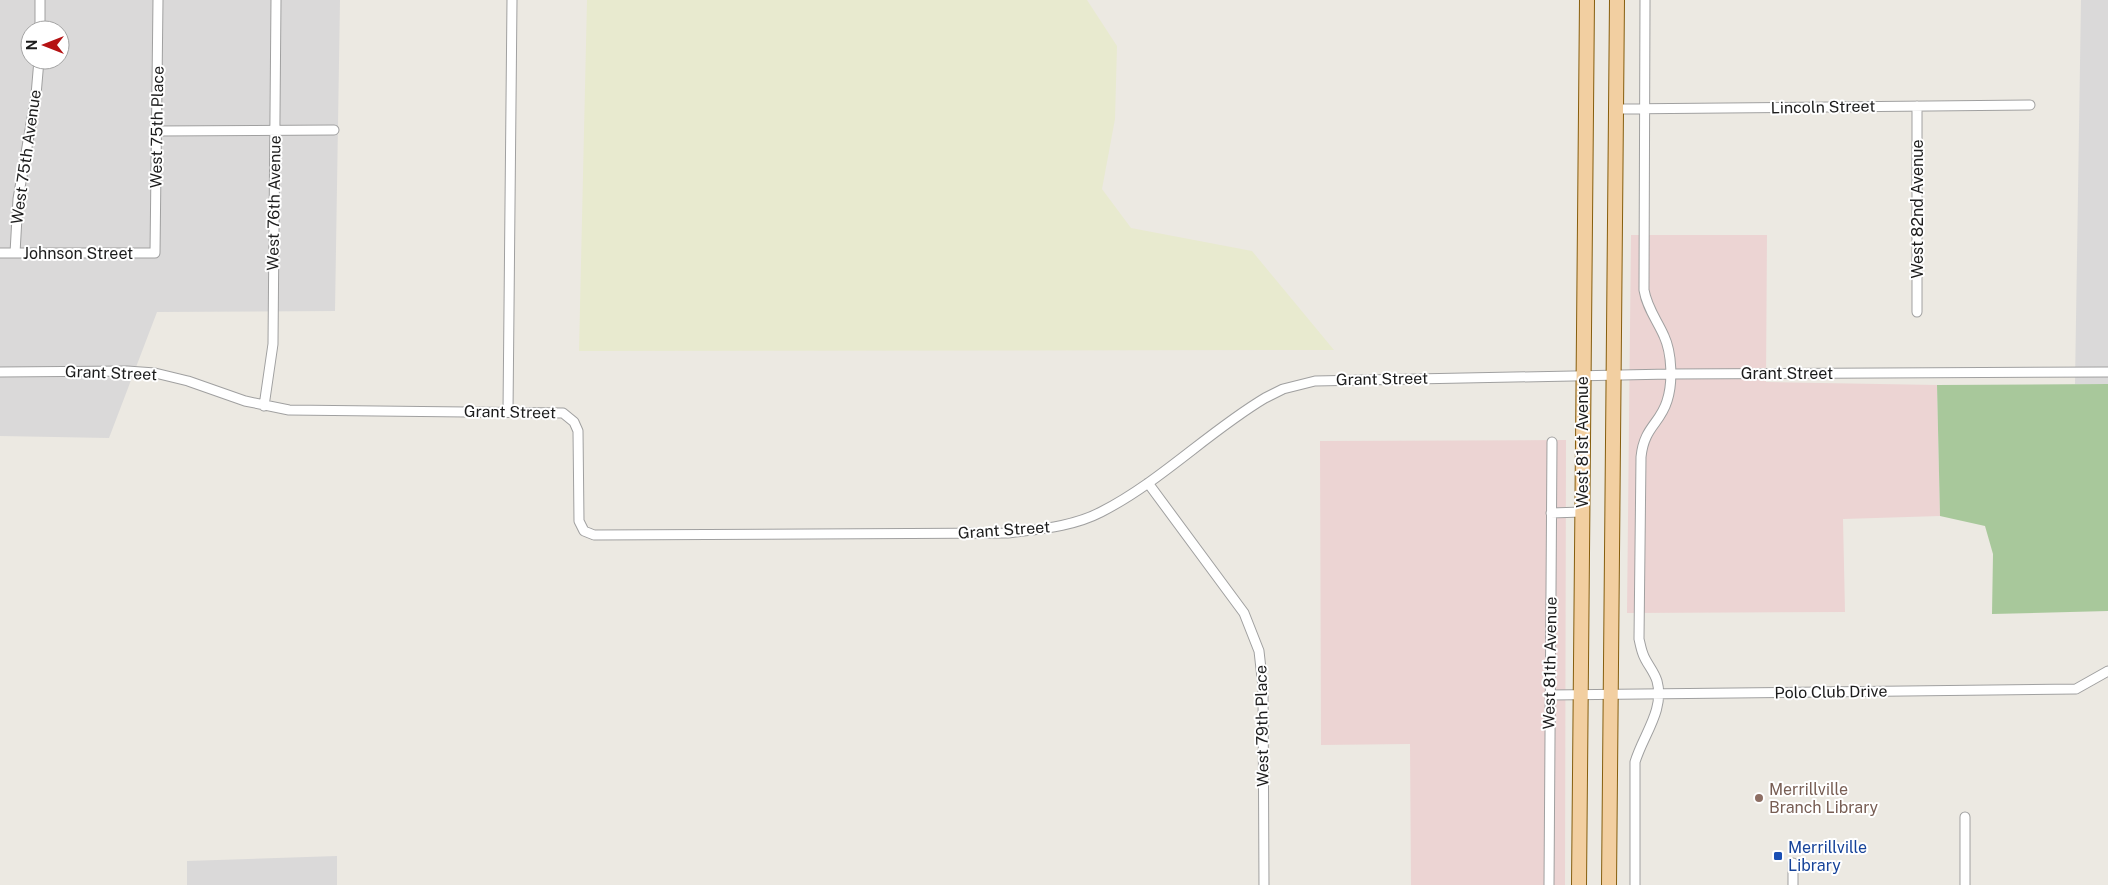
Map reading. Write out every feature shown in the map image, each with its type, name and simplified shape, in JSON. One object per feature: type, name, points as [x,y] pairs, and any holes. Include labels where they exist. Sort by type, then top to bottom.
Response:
[{"type":"main road","name":"West 81st Avenue","points":[[1579,885],[1587,0]]},
{"type":"main road","name":"West 81st Avenue","points":[[1609,885],[1617,0]]},
{"type":"street","points":[[40,0],[40,20]]},
{"type":"street","name":"West 75th Place","points":[[156,253],[158,0]]},
{"type":"street","name":"West 76th Avenue","points":[[264,406],[272,344],[276,0]]},
{"type":"street","points":[[508,412],[512,0]]},
{"type":"street","points":[[1635,885],[1635,762],[1640,745],[1655,716],[1659,694],[1656,680],[1643,654],[1640,638],[1641,457],[1645,436],[1667,402],[1670,374],[1668,344],[1648,306],[1644,290],[1646,0]]},
{"type":"street","name":"West 75th Avenue","points":[[15,253],[18,199],[36,95],[38,70]]},
{"type":"street","name":"West 82nd Avenue","points":[[1917,312],[1918,106]]},
{"type":"street","name":"Lincoln Street","points":[[1616,109],[2030,106]]},
{"type":"street","points":[[156,131],[334,130]]},
{"type":"street","name":"Johnson Street","points":[[0,253],[156,253]]},
{"type":"street","name":"Grant Street","points":[[0,372],[127,371],[155,373],[188,381],[235,398],[264,406],[289,410],[560,412],[566,414],[574,422],[579,436],[579,520],[584,531],[594,535],[1008,533],[1054,528],[1100,513],[1148,483],[1255,404],[1283,389],[1303,383],[1338,379],[1614,374],[2108,372]]},
{"type":"street","name":"West 81th Avenue","points":[[1549,885],[1552,442]]},
{"type":"street","name":"West 79th Place","points":[[1148,483],[1244,613],[1259,650],[1263,687],[1264,885]]},
{"type":"street","points":[[1552,513],[1582,512]]},
{"type":"street","name":"Polo Club Drive","points":[[1550,695],[2076,689],[2108,671]]},
{"type":"street","points":[[1965,817],[1966,885]]},
{"type":"street","points":[[1793,863],[1793,885]]},
{"type":"shaded area","points":[[0,0],[340,0],[335,311],[157,312],[109,438],[0,436]]},
{"type":"shaded area","points":[[2081,0],[2108,0],[2108,384],[2075,384]]},
{"type":"shaded area","points":[[1631,235],[1767,235],[1766,382],[1937,385],[1940,516],[1843,519],[1845,612],[1627,613]]},
{"type":"shaded area","points":[[1566,440],[1565,885],[1411,885],[1410,744],[1321,745],[1320,441]]},
{"type":"shaded area","points":[[337,856],[337,885],[187,885],[187,861]]},
{"type":"green space","points":[[587,0],[1087,0],[1117,46],[1115,119],[1102,189],[1131,228],[1252,251],[1334,350],[579,351]]},
{"type":"green space","points":[[2108,384],[2108,611],[1992,614],[1993,554],[1985,526],[1940,516],[1937,385]]},
{"type":"place","name":"Merrillville Branch Library","points":[[1759,798]]},
{"type":"place","name":"Merrillville Library","points":[[1778,856]]}]
